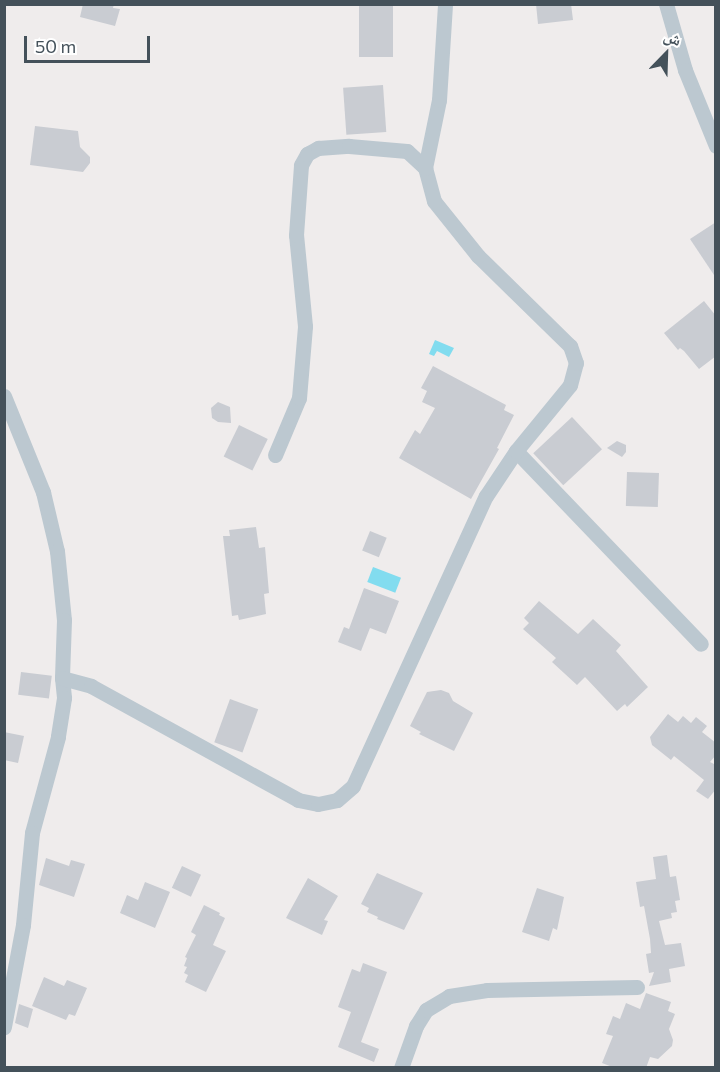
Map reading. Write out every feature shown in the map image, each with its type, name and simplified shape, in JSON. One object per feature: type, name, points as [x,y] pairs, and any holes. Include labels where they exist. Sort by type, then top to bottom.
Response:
[{"type":"street","points":[[62,678],[91,686],[298,800],[318,804],[337,800],[353,786],[486,496],[516,452],[570,385],[576,363],[570,346],[478,256],[434,201],[425,168],[439,100],[445,4]]},
{"type":"street","points":[[666,4],[685,70],[716,146]]},
{"type":"street","points":[[275,455],[299,398],[305,326],[296,235],[301,165],[308,154],[318,148],[349,146],[407,151],[425,168]]},
{"type":"street","points":[[4,396],[43,492],[57,551],[64,620],[62,678],[64,698],[58,737],[32,833],[23,925],[4,1027]]},
{"type":"street","points":[[516,452],[701,644]]},
{"type":"street","points":[[401,1068],[416,1026],[426,1010],[449,996],[487,990],[637,987]]},
{"type":"water","points":[[435,340],[454,348],[449,357],[437,351],[434,356],[429,354]]},
{"type":"water","points":[[373,567],[401,578],[395,593],[367,582]]},
{"type":"building","points":[[83,4],[114,4],[113,8],[120,9],[115,26],[80,17]]},
{"type":"building","points":[[359,4],[393,4],[393,57],[359,57]]},
{"type":"building","points":[[536,4],[571,4],[573,20],[538,24]]},
{"type":"building","points":[[383,85],[386,132],[346,135],[343,88]]},
{"type":"building","points":[[35,126],[78,131],[80,147],[90,157],[90,163],[83,172],[30,165]]},
{"type":"building","points":[[716,222],[716,278],[690,239]]},
{"type":"building","points":[[704,301],[716,316],[716,356],[699,369],[684,351],[680,348],[678,350],[664,333]]},
{"type":"building","points":[[433,366],[506,405],[504,410],[514,415],[497,448],[499,449],[471,499],[399,458],[415,430],[420,434],[435,408],[422,402],[427,391],[421,388]]},
{"type":"building","points":[[218,402],[230,407],[231,423],[218,422],[212,418],[211,408]]},
{"type":"building","points":[[572,417],[602,449],[563,485],[533,453]]},
{"type":"building","points":[[239,425],[268,439],[252,470],[224,456]]},
{"type":"building","points":[[617,441],[626,445],[626,452],[622,457],[607,448]]},
{"type":"building","points":[[627,472],[659,473],[658,507],[626,506]]},
{"type":"building","points":[[256,527],[259,548],[265,547],[269,593],[264,594],[266,614],[239,620],[238,615],[232,616],[223,536],[230,536],[229,530]]},
{"type":"building","points":[[370,531],[387,538],[379,557],[362,550]]},
{"type":"building","points":[[364,588],[399,601],[386,634],[370,628],[361,651],[338,642],[344,627],[349,629]]},
{"type":"building","points":[[539,601],[578,634],[593,619],[621,645],[616,651],[648,687],[627,707],[625,704],[617,711],[585,677],[577,685],[552,662],[556,658],[523,629],[529,623],[524,618]]},
{"type":"building","points":[[21,672],[52,676],[49,699],[18,695]]},
{"type":"building","points":[[441,690],[449,693],[453,701],[473,713],[454,751],[419,734],[421,732],[410,726],[427,692]]},
{"type":"building","points":[[230,699],[258,709],[242,752],[214,742]]},
{"type":"building","points":[[668,714],[678,722],[683,716],[691,723],[696,717],[707,726],[702,732],[716,743],[716,755],[710,762],[716,765],[716,789],[708,799],[696,791],[704,780],[674,756],[671,760],[652,745],[650,737]]},
{"type":"building","points":[[4,732],[24,736],[18,763],[4,760]]},
{"type":"building","points":[[667,855],[670,877],[676,876],[680,900],[675,901],[677,912],[671,913],[672,918],[659,921],[665,945],[681,943],[685,966],[669,969],[671,982],[649,986],[654,972],[649,973],[646,954],[651,953],[650,939],[644,906],[640,907],[636,882],[656,879],[653,857]]},
{"type":"building","points":[[46,858],[69,866],[71,860],[85,864],[74,897],[39,885]]},
{"type":"building","points":[[182,866],[201,875],[191,897],[172,888]]},
{"type":"building","points":[[377,873],[423,893],[404,930],[377,919],[378,917],[367,912],[369,908],[361,904]]},
{"type":"building","points":[[308,878],[338,896],[324,920],[328,921],[322,935],[286,918]]},
{"type":"building","points":[[145,882],[170,892],[155,928],[120,913],[127,895],[138,900]]},
{"type":"building","points":[[537,888],[564,897],[557,930],[553,928],[549,941],[522,932]]},
{"type":"building","points":[[204,905],[225,918],[213,945],[226,951],[206,992],[185,982],[188,975],[184,973],[187,967],[184,966],[187,958],[185,957],[196,935],[191,932]]},
{"type":"building","points":[[363,963],[387,972],[361,1042],[379,1049],[374,1062],[338,1047],[351,1012],[338,1007],[352,969],[360,972]]},
{"type":"building","points":[[44,977],[64,986],[67,980],[87,988],[75,1016],[69,1014],[66,1020],[32,1006]]},
{"type":"building","points":[[646,993],[671,1002],[668,1011],[675,1014],[669,1029],[673,1040],[672,1046],[658,1059],[650,1057],[646,1068],[615,1068],[602,1063],[613,1036],[606,1034],[613,1016],[620,1019],[626,1003],[640,1009]]},
{"type":"building","points":[[19,1004],[33,1009],[28,1028],[15,1023]]}]
